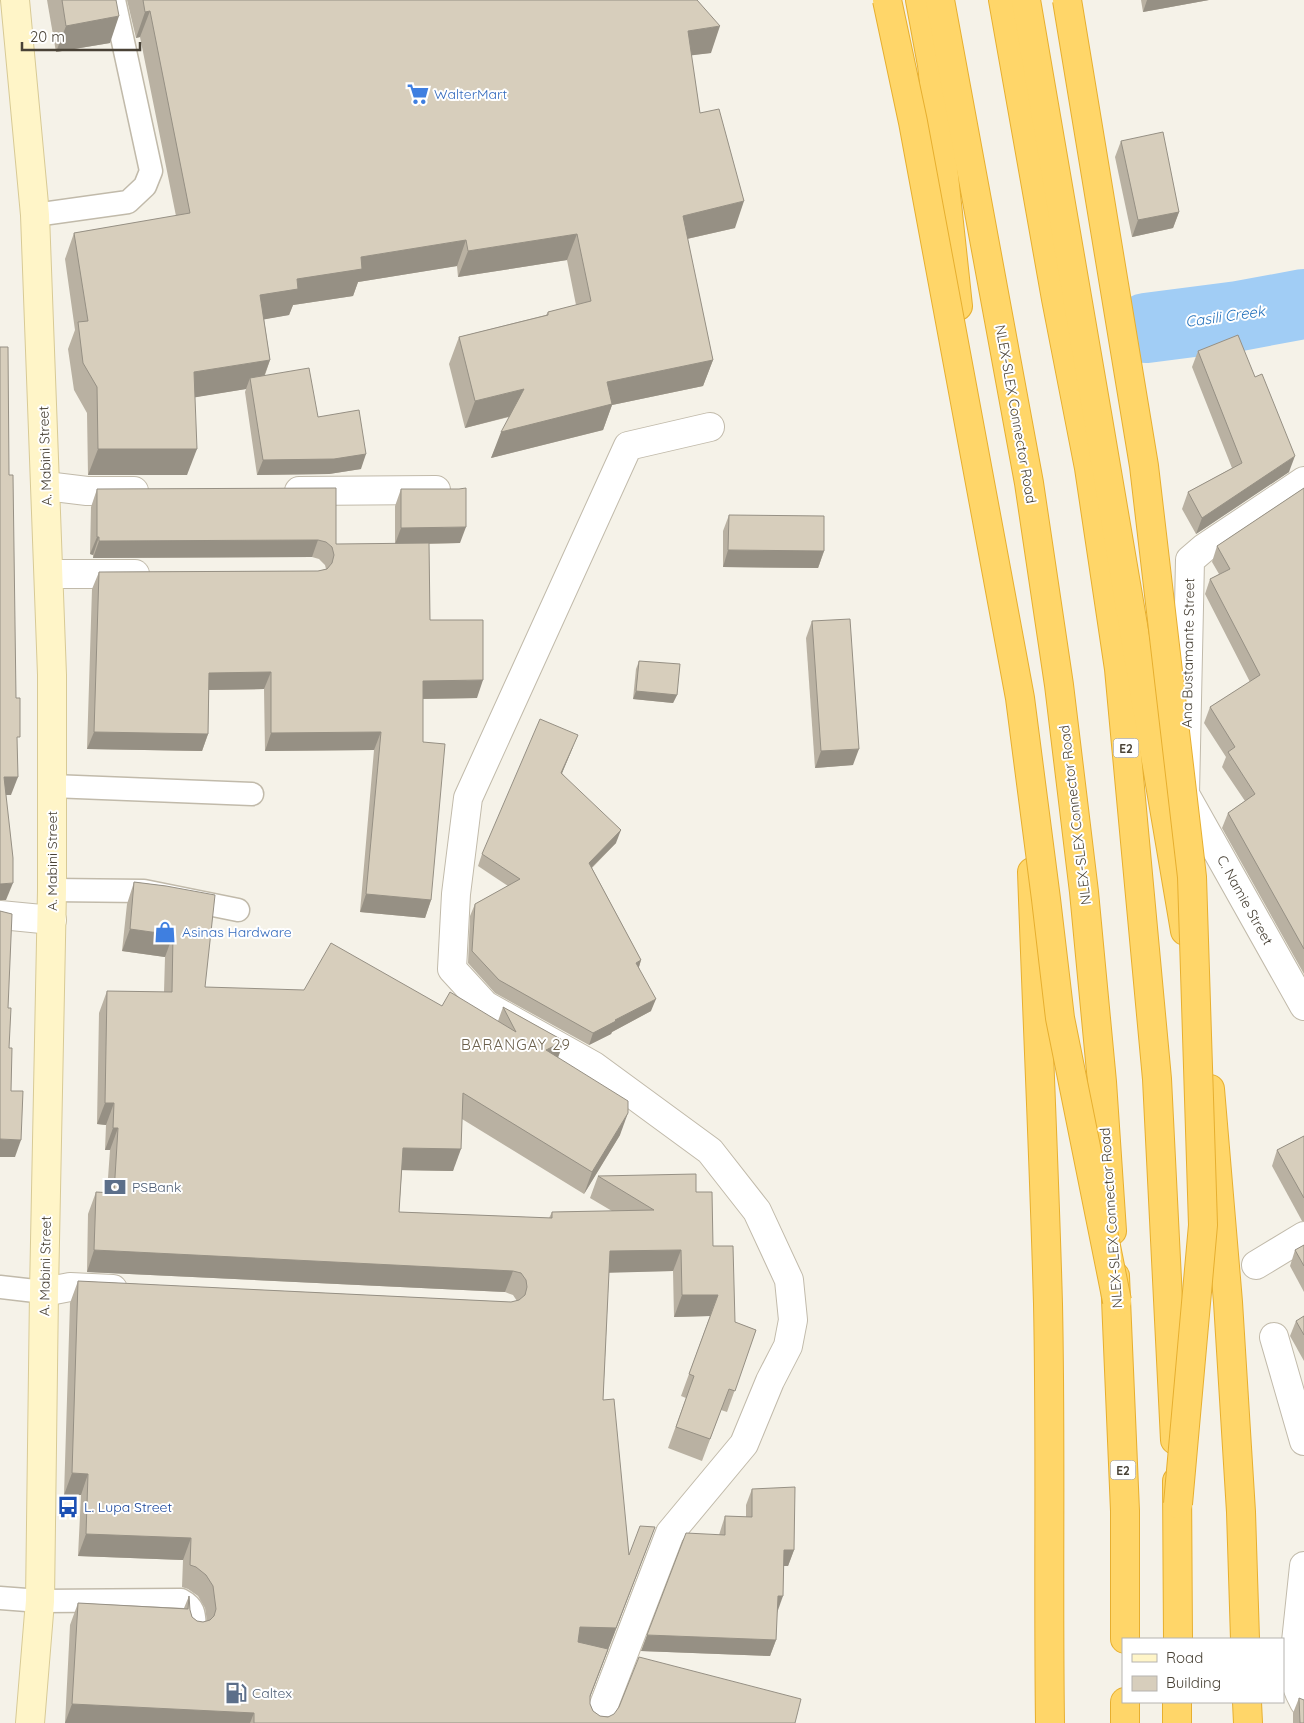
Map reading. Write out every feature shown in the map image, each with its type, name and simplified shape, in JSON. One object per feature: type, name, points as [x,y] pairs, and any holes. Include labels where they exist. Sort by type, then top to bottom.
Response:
[{"type":"highway","points":[[887,0],[913,122],[1020,698],[1060,1018],[1117,1301]]},
{"type":"highway","points":[[920,0],[932,65],[960,316],[1030,815],[1048,1303],[1050,1723]]},
{"type":"highway","name":"NLEX-SLEX Connector Road","points":[[940,0],[1029,483],[1059,685],[1084,892],[1102,1082],[1117,1301],[1125,1511],[1125,1638]]},
{"type":"highway","name":"E2","points":[[1003,0],[1056,299],[1089,468],[1119,669],[1157,1079],[1178,1504],[1178,1638]]},
{"type":"highway","points":[[1026,0],[1105,455],[1211,1097],[1228,1302],[1241,1512],[1245,1638]]},
{"type":"highway","points":[[1067,0],[1144,466],[1192,877],[1203,1225],[1178,1504]]},
{"type":"highway","points":[[1125,1703],[1125,1723]]},
{"type":"highway","points":[[1177,1703],[1177,1723]]},
{"type":"highway","points":[[1247,1703],[1248,1723]]},
{"type":"main road","name":"A. Mabini Street","points":[[15,0],[35,215],[49,574],[52,786],[52,920],[40,1601],[30,1723]]},
{"type":"street","points":[[597,1723],[670,1532],[744,1444],[770,1381],[788,1346],[793,1320],[790,1280],[757,1211],[710,1151],[594,1066],[485,1005],[452,969],[456,894],[468,798],[628,446],[710,427]]},
{"type":"street","name":"Ana Bustamante Street","points":[[1185,794],[1190,560],[1204,548],[1304,481]]},
{"type":"street","points":[[46,486],[87,491],[156,491]]},
{"type":"street","points":[[275,491],[453,490]]},
{"type":"street","points":[[49,574],[156,574]]},
{"type":"street","name":"C. Namie Street","points":[[1185,794],[1304,1006]]},
{"type":"street","points":[[0,915],[52,920]]},
{"type":"street","points":[[1256,1265],[1304,1236]]},
{"type":"street","points":[[44,1292],[70,1287],[139,1290]]},
{"type":"street","points":[[1274,1336],[1304,1441]]},
{"type":"street","points":[[1304,1566],[1293,1670],[1296,1685],[1304,1702]]},
{"type":"lane","points":[[35,215],[128,202],[145,186],[151,171],[114,0]]},
{"type":"lane","points":[[52,786],[252,794]]},
{"type":"lane","points":[[52,890],[144,891],[238,910]]},
{"type":"lane","points":[[0,1287],[44,1292]]},
{"type":"lane","points":[[0,1598],[40,1601],[181,1600],[190,1604],[194,1613],[195,1631]]},
{"type":"building","points":[[62,0],[116,0],[119,16],[66,26]]},
{"type":"building","points":[[143,0],[697,0],[720,26],[688,31],[700,113],[719,109],[744,201],[683,216],[713,360],[607,382],[612,404],[501,432],[524,389],[475,401],[459,337],[548,315],[548,312],[591,301],[577,234],[468,251],[466,240],[361,257],[362,269],[297,279],[298,289],[260,295],[270,360],[194,372],[197,449],[98,449],[97,387],[83,363],[78,322],[88,321],[74,233],[190,213],[150,11],[145,12]]},
{"type":"building","points":[[1163,132],[1179,212],[1138,220],[1121,141]]},
{"type":"building","points":[[1238,335],[1255,377],[1262,374],[1295,456],[1202,518],[1188,492],[1242,463],[1198,351]]},
{"type":"building","points":[[0,347],[8,347],[9,475],[13,475],[16,698],[20,698],[20,737],[17,737],[18,777],[4,777],[13,858],[13,883],[0,884]]},
{"type":"building","points":[[309,368],[318,417],[359,410],[366,454],[334,459],[263,460],[250,378]]},
{"type":"building","points":[[336,488],[336,544],[429,543],[430,620],[483,620],[483,680],[423,681],[423,742],[445,744],[431,900],[366,894],[381,732],[271,733],[271,672],[209,673],[208,734],[94,732],[99,572],[318,571],[327,569],[332,563],[334,555],[332,547],[326,542],[318,540],[99,541],[99,537],[97,537],[97,489]]},
{"type":"building","points":[[466,488],[466,527],[401,528],[401,489]]},
{"type":"building","points":[[1304,488],[1304,949],[1228,813],[1255,794],[1228,752],[1235,747],[1210,707],[1260,675],[1210,579],[1230,569],[1217,546]]},
{"type":"building","points":[[729,515],[824,516],[824,551],[728,550]]},
{"type":"building","points":[[850,619],[859,749],[821,751],[812,621]]},
{"type":"building","points":[[639,661],[680,664],[677,695],[636,691]]},
{"type":"building","points":[[540,719],[578,735],[561,773],[621,830],[589,863],[641,960],[636,963],[656,999],[593,1033],[499,980],[472,951],[475,904],[520,879],[482,854]]},
{"type":"building","points":[[134,882],[215,895],[205,987],[304,990],[331,943],[442,1006],[450,992],[516,1032],[503,1007],[564,1041],[546,1050],[628,1101],[628,1113],[592,1172],[463,1093],[461,1149],[403,1148],[399,1212],[552,1218],[552,1212],[654,1210],[598,1176],[696,1174],[696,1192],[712,1192],[713,1246],[733,1246],[735,1322],[756,1330],[735,1391],[729,1389],[710,1439],[676,1427],[694,1376],[689,1374],[718,1295],[682,1295],[681,1250],[610,1251],[603,1400],[614,1399],[629,1555],[640,1526],[655,1527],[616,1628],[580,1627],[578,1642],[608,1649],[590,1696],[590,1704],[593,1711],[600,1716],[608,1717],[614,1714],[619,1707],[639,1657],[801,1699],[795,1723],[254,1723],[254,1713],[72,1704],[78,1603],[188,1609],[189,1596],[192,1617],[197,1621],[203,1622],[210,1620],[214,1616],[216,1609],[213,1586],[206,1575],[190,1565],[191,1538],[86,1534],[88,1474],[72,1473],[78,1281],[511,1302],[519,1300],[525,1295],[527,1287],[526,1280],[521,1273],[513,1271],[94,1250],[96,1192],[114,1193],[118,1128],[113,1128],[114,1103],[105,1103],[107,991],[172,992],[173,935],[130,929]]},
{"type":"building","points":[[0,911],[12,914],[8,1008],[11,1008],[9,1048],[12,1048],[11,1091],[23,1091],[21,1140],[0,1139]]},
{"type":"building","points":[[1304,1136],[1304,1198],[1277,1150]]},
{"type":"building","points":[[1304,1245],[1304,1266],[1295,1250]]},
{"type":"building","points":[[1304,1316],[1304,1335],[1296,1321]]},
{"type":"building","points":[[795,1487],[794,1550],[784,1550],[783,1596],[778,1596],[776,1640],[647,1635],[686,1533],[725,1535],[725,1516],[752,1517],[752,1489]]},
{"type":"building","points":[[1299,1698],[1304,1700],[1304,1723],[1300,1723]]},
{"type":"waterway","name":"Casili Creek","points":[[1146,328],[1239,316],[1304,304]]},
{"type":"place","name":"WalterMart","points":[[418,94]]},
{"type":"place","name":"Asinas Hardware","points":[[165,932]]},
{"type":"place","name":"PSBank","points":[[115,1187]]},
{"type":"place","name":"L. Lupa Street","points":[[68,1507]]},
{"type":"place","name":"Caltex","points":[[236,1693]]},
{"type":"district","name":"BARANGAY 29","points":[[516,1044]]}]
